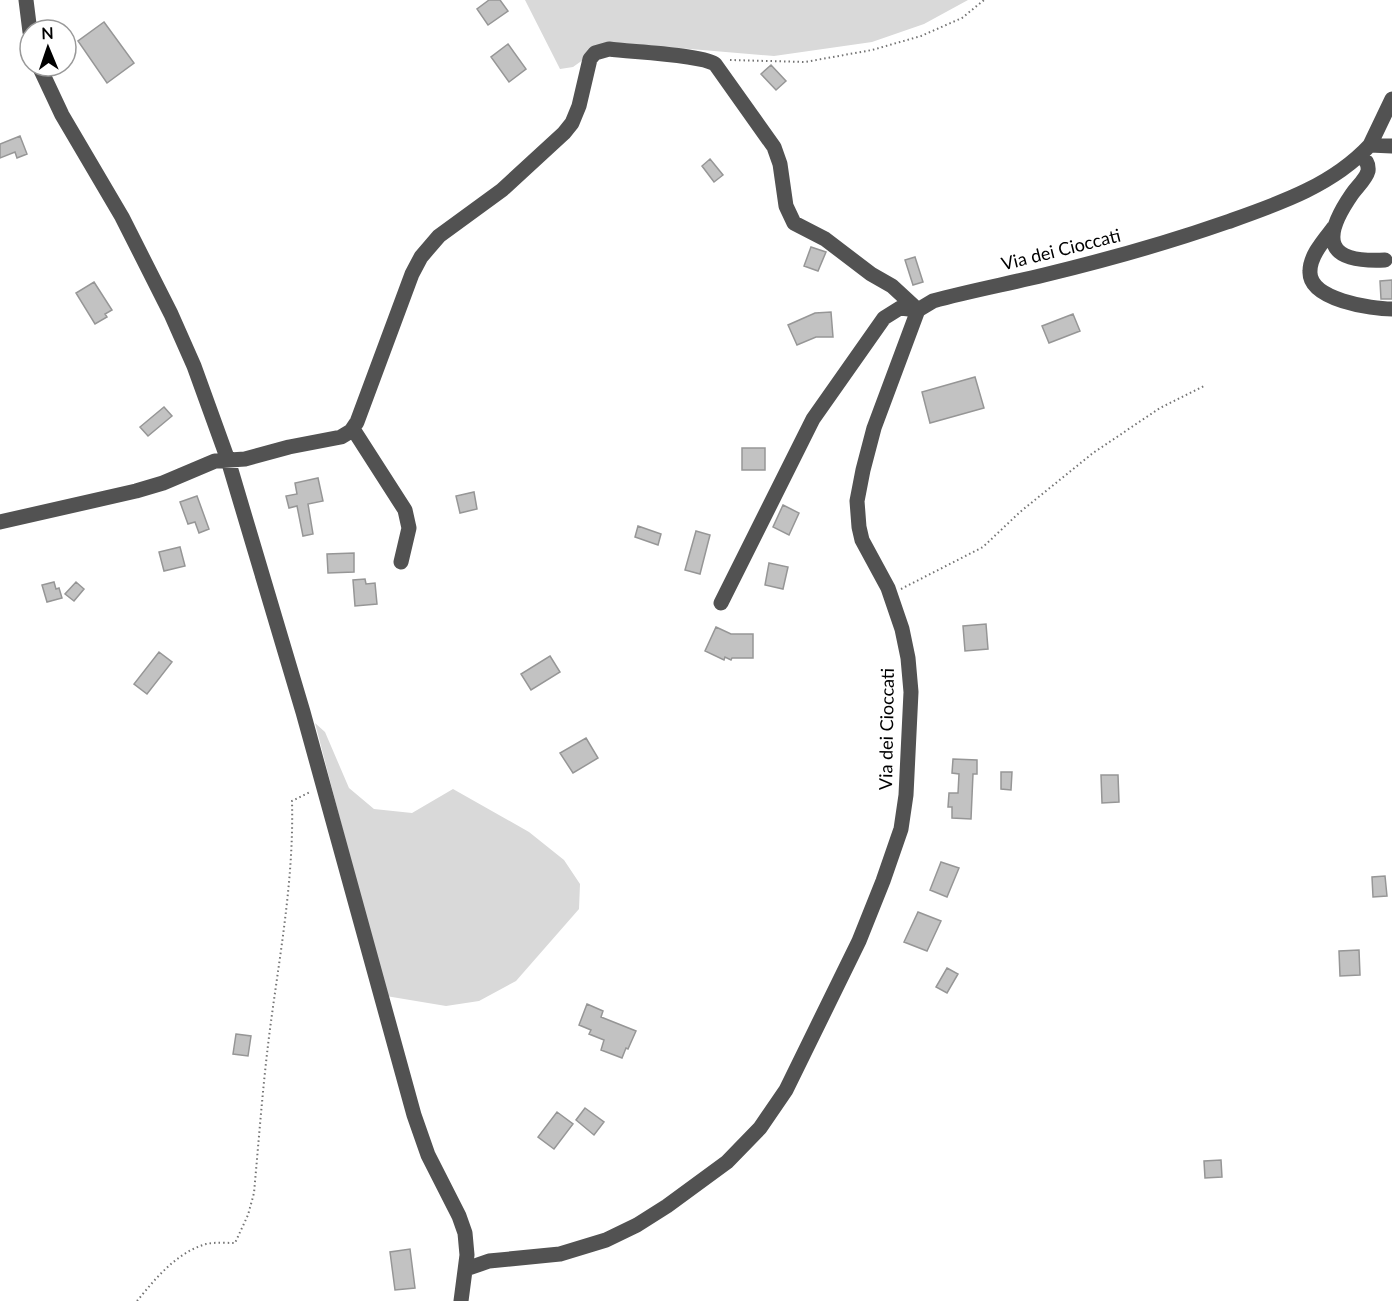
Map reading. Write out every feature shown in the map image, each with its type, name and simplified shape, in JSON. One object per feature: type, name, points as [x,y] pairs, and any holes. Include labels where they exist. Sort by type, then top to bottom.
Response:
[{"type":"street","points":[[26,0],[28,18]]},
{"type":"street","points":[[0,522],[136,491],[163,483],[215,461],[245,459],[336,438],[348,433],[353,429],[418,262],[440,236],[502,190],[564,133],[572,123],[579,106],[592,56],[600,50],[707,60],[718,69],[774,147],[780,164],[786,206],[794,223],[825,238],[871,274],[892,286],[918,310]]},
{"type":"street","points":[[45,78],[68,126],[122,217],[171,314],[189,355],[228,460],[324,787],[414,1115],[423,1142],[465,1233],[466,1269],[461,1301]]},
{"type":"street","points":[[1392,99],[1365,150],[1367,174],[1321,244],[1311,264],[1310,275],[1312,280],[1325,292],[1347,302],[1369,308],[1392,309]]},
{"type":"street","points":[[1365,150],[1392,146]]},
{"type":"street","name":"Via dei Cioccati","points":[[466,1269],[495,1260],[537,1258],[568,1252],[606,1240],[637,1225],[684,1195],[727,1162],[760,1128],[782,1096],[863,932],[901,829],[906,795],[910,681],[906,644],[891,594],[862,540],[857,501],[874,429],[918,310],[933,301],[1137,251],[1252,214],[1304,192],[1350,164],[1365,150]]},
{"type":"street","points":[[1334,227],[1332,242],[1341,254],[1365,260],[1384,261]]},
{"type":"street","points":[[722,603],[813,419],[884,318],[900,308],[918,310]]},
{"type":"street","points":[[353,429],[405,510],[409,528],[400,562]]},
{"type":"path","points":[[707,60],[805,62],[872,50],[921,36],[962,18],[984,0]]},
{"type":"path","points":[[891,594],[983,547],[1020,512],[1093,453],[1160,408],[1204,387]]},
{"type":"path","points":[[137,1301],[159,1274],[188,1251],[208,1243],[235,1243],[248,1215],[254,1193],[269,1032],[290,883],[293,836],[292,801],[308,792],[324,787]]},
{"type":"shaded area","points":[[525,0],[968,0],[924,24],[872,42],[774,56],[608,42],[573,67],[560,69]]},
{"type":"shaded area","points":[[315,723],[325,732],[349,788],[374,809],[412,813],[453,789],[529,832],[564,860],[580,884],[579,909],[516,981],[479,1001],[446,1006],[386,996]]},
{"type":"building","points":[[489,0],[500,0],[508,11],[488,25],[477,9]]},
{"type":"building","points":[[104,22],[134,63],[107,83],[78,41]]},
{"type":"building","points":[[508,44],[526,69],[509,82],[491,57]]},
{"type":"building","points":[[771,65],[786,81],[776,90],[761,74]]},
{"type":"building","points":[[20,136],[27,154],[17,158],[15,152],[0,158],[0,144]]},
{"type":"building","points":[[710,159],[723,175],[714,182],[702,166]]},
{"type":"building","points":[[811,247],[826,252],[818,271],[804,266]]},
{"type":"building","points":[[915,257],[923,282],[913,285],[905,260]]},
{"type":"building","points":[[1392,280],[1392,299],[1381,299],[1380,281]]},
{"type":"building","points":[[94,282],[112,310],[105,314],[107,317],[95,324],[76,293]]},
{"type":"building","points":[[831,312],[833,337],[816,337],[797,345],[788,325],[815,313]]},
{"type":"building","points":[[1073,314],[1080,331],[1049,343],[1042,326]]},
{"type":"building","points":[[975,377],[984,408],[930,423],[922,392]]},
{"type":"building","points":[[164,407],[172,416],[148,436],[140,427]]},
{"type":"building","points":[[742,448],[765,448],[765,470],[742,470]]},
{"type":"building","points":[[318,478],[323,501],[308,504],[313,534],[303,536],[297,506],[289,508],[286,496],[297,494],[295,483]]},
{"type":"building","points":[[474,492],[477,509],[460,513],[456,496]]},
{"type":"building","points":[[197,496],[209,529],[199,533],[195,522],[188,524],[180,502]]},
{"type":"building","points":[[783,505],[799,513],[789,535],[773,527]]},
{"type":"building","points":[[638,526],[661,534],[658,545],[635,537]]},
{"type":"building","points":[[696,531],[710,535],[700,574],[685,570]]},
{"type":"building","points":[[180,547],[185,566],[164,571],[159,552]]},
{"type":"building","points":[[354,553],[354,572],[328,573],[327,554]]},
{"type":"building","points":[[769,563],[788,567],[783,589],[765,585]]},
{"type":"building","points":[[365,579],[366,584],[375,583],[377,604],[355,606],[353,580]]},
{"type":"building","points":[[54,582],[62,598],[47,602],[42,585]]},
{"type":"building","points":[[76,582],[84,589],[74,601],[65,594]]},
{"type":"building","points":[[986,624],[988,649],[965,651],[963,626]]},
{"type":"building","points":[[716,627],[731,634],[753,634],[753,658],[732,658],[731,660],[725,657],[724,660],[705,651]]},
{"type":"building","points":[[159,652],[172,662],[147,694],[134,684]]},
{"type":"building","points":[[550,656],[560,672],[531,690],[521,674]]},
{"type":"building","points":[[586,738],[598,758],[573,773],[560,753]]},
{"type":"building","points":[[953,759],[977,760],[977,774],[973,774],[971,819],[952,818],[952,807],[948,807],[949,793],[958,793],[959,774],[952,773]]},
{"type":"building","points":[[1001,772],[1012,772],[1011,790],[1001,789]]},
{"type":"building","points":[[1101,775],[1118,775],[1119,802],[1102,803]]},
{"type":"building","points":[[941,862],[959,868],[947,897],[930,890]]},
{"type":"building","points":[[1385,876],[1387,896],[1373,897],[1372,877]]},
{"type":"building","points":[[918,912],[941,921],[927,951],[904,942]]},
{"type":"building","points":[[1359,950],[1360,975],[1340,976],[1339,951]]},
{"type":"building","points":[[947,968],[958,974],[947,993],[936,987]]},
{"type":"building","points":[[587,1004],[603,1011],[601,1017],[636,1031],[622,1058],[601,1050],[604,1040],[589,1034],[591,1030],[579,1025]]},
{"type":"building","points":[[236,1034],[251,1036],[248,1056],[233,1054]]},
{"type":"building","points":[[585,1108],[604,1122],[594,1135],[576,1120]]},
{"type":"building","points":[[557,1112],[573,1124],[554,1149],[538,1137]]},
{"type":"building","points":[[1221,1160],[1222,1177],[1205,1178],[1204,1161]]},
{"type":"building","points":[[410,1249],[415,1288],[395,1290],[390,1252]]}]
